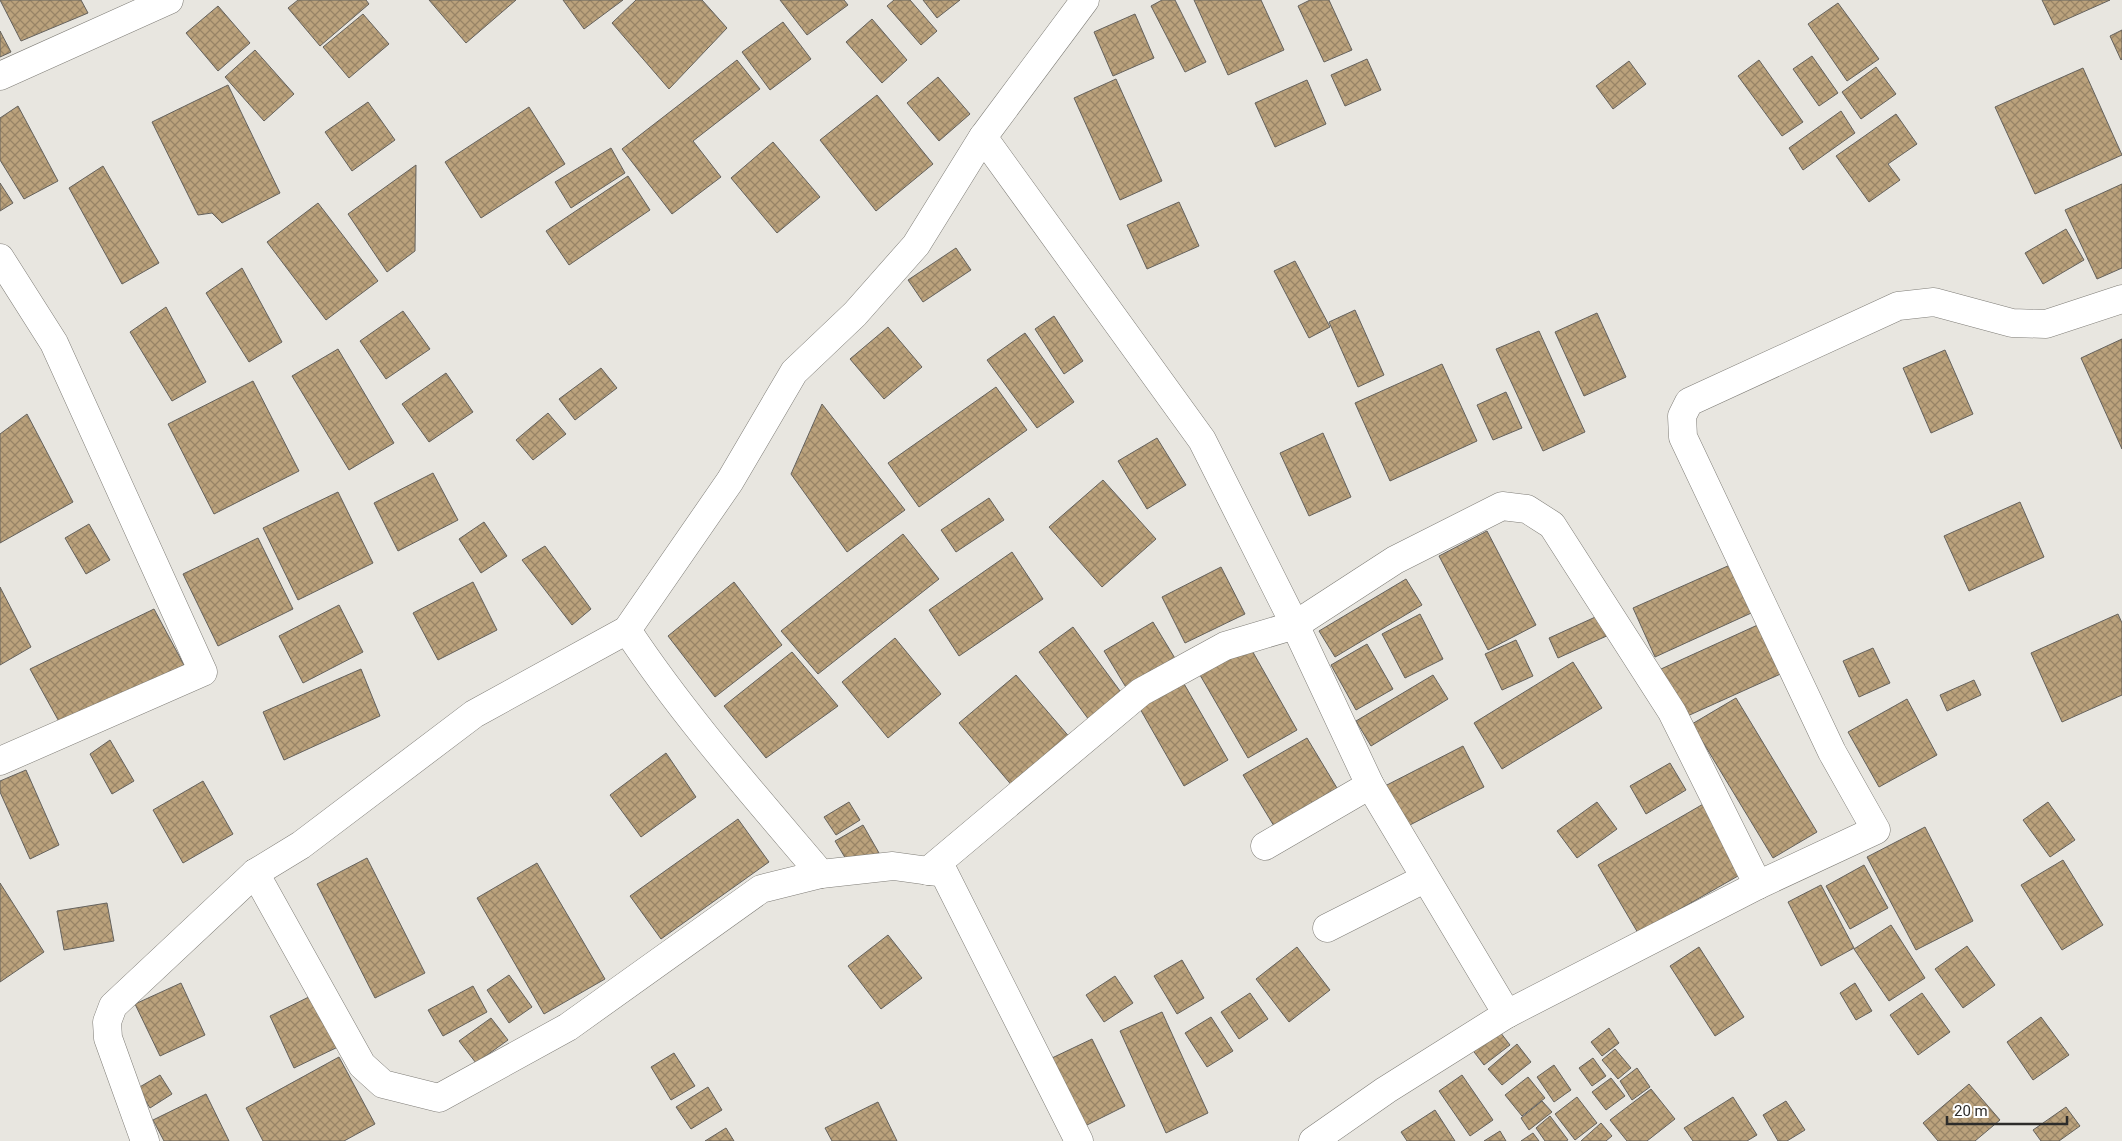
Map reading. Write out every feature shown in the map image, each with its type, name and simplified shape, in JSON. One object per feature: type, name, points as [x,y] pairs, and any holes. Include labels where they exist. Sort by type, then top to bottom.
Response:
[{"type":"street","points":[[0,76],[169,0]]},
{"type":"street","points":[[145,1141],[108,1038],[107,1022],[113,1006],[256,873],[301,845],[474,714],[627,630],[730,481],[794,372],[855,314],[916,246],[983,137],[1085,0]]},
{"type":"street","points":[[983,137],[1202,440],[1295,625],[1370,785],[1424,879],[1507,1014]]},
{"type":"street","points":[[0,258],[54,343],[203,672],[0,761]]},
{"type":"street","points":[[1312,1141],[1386,1090],[1507,1014],[1758,885],[1876,830],[1832,752],[1683,437],[1682,416],[1689,402],[1898,306],[1934,302],[2012,323],[2046,324],[2122,299]]},
{"type":"street","points":[[928,871],[1141,692],[1225,646],[1295,625],[1395,560],[1502,506],[1527,508],[1552,525],[1672,712],[1758,885]]},
{"type":"street","points":[[627,630],[643,655],[820,874]]},
{"type":"street","points":[[1265,846],[1370,785]]},
{"type":"street","points":[[256,873],[362,1065],[383,1084],[439,1098],[568,1027],[761,889],[820,874],[893,866],[944,873],[1080,1141]]},
{"type":"street","points":[[1327,928],[1424,879]]},
{"type":"building","points":[[0,0],[81,0],[88,13],[21,41]]},
{"type":"building","points":[[298,0],[366,0],[369,4],[320,46],[288,8]]},
{"type":"building","points":[[429,0],[516,0],[466,43]]},
{"type":"building","points":[[563,0],[623,0],[584,29]]},
{"type":"building","points":[[636,0],[702,0],[727,28],[669,89],[612,23]]},
{"type":"building","points":[[780,0],[844,0],[848,5],[807,35]]},
{"type":"building","points":[[894,0],[910,0],[937,31],[921,45],[887,6]]},
{"type":"building","points":[[923,0],[960,0],[937,18]]},
{"type":"building","points":[[1162,0],[1175,0],[1206,62],[1185,72],[1151,6]]},
{"type":"building","points":[[1194,0],[1261,0],[1284,50],[1228,75]]},
{"type":"building","points":[[1310,0],[1329,0],[1352,50],[1324,62],[1298,6]]},
{"type":"building","points":[[2042,0],[2110,0],[2054,25]]},
{"type":"building","points":[[1838,3],[1879,59],[1847,81],[1808,24]]},
{"type":"building","points":[[218,6],[250,43],[218,71],[186,33]]},
{"type":"building","points":[[363,14],[389,44],[349,78],[323,47]]},
{"type":"building","points":[[1135,14],[1154,58],[1113,76],[1094,32]]},
{"type":"building","points":[[872,19],[907,60],[882,83],[846,42]]},
{"type":"building","points":[[783,22],[811,59],[770,90],[742,52]]},
{"type":"building","points":[[2122,30],[2122,59],[2121,60],[2110,36]]},
{"type":"building","points":[[0,31],[11,52],[0,57]]},
{"type":"building","points":[[255,50],[294,94],[264,121],[225,77]]},
{"type":"building","points":[[1812,56],[1838,93],[1819,106],[1793,69]]},
{"type":"building","points":[[1367,59],[1381,90],[1345,106],[1331,75]]},
{"type":"building","points":[[737,60],[760,89],[693,141],[721,177],[672,214],[622,149]]},
{"type":"building","points":[[1759,60],[1803,122],[1782,136],[1738,76]]},
{"type":"building","points":[[1629,61],[1646,84],[1613,109],[1596,86]]},
{"type":"building","points":[[1876,67],[1896,94],[1861,119],[1842,92]]},
{"type":"building","points":[[2083,68],[2122,155],[2035,194],[1995,107]]},
{"type":"building","points":[[938,77],[970,114],[939,141],[907,103]]},
{"type":"building","points":[[1116,79],[1162,181],[1120,200],[1074,98]]},
{"type":"building","points":[[1307,80],[1326,124],[1275,147],[1255,103]]},
{"type":"building","points":[[228,85],[280,193],[222,223],[212,213],[198,215],[152,122]]},
{"type":"building","points":[[877,95],[933,164],[876,211],[820,140]]},
{"type":"building","points":[[368,102],[395,140],[352,171],[325,132]]},
{"type":"building","points":[[18,106],[58,181],[24,199],[0,160],[0,118]]},
{"type":"building","points":[[529,107],[565,164],[481,218],[445,162]]},
{"type":"building","points":[[1841,111],[1855,133],[1803,170],[1789,148]]},
{"type":"building","points":[[1896,114],[1917,144],[1888,164],[1900,180],[1869,202],[1836,156]]},
{"type":"building","points":[[773,142],[820,197],[777,233],[731,178]]},
{"type":"building","points":[[611,148],[625,173],[571,208],[555,182]]},
{"type":"building","points":[[416,165],[415,251],[387,272],[348,214]]},
{"type":"building","points":[[103,166],[159,263],[122,284],[69,188]]},
{"type":"building","points":[[628,176],[650,210],[569,265],[546,231]]},
{"type":"building","points":[[0,183],[13,203],[0,211]]},
{"type":"building","points":[[2122,184],[2122,268],[2097,279],[2065,210]]},
{"type":"building","points":[[1179,202],[1199,246],[1147,269],[1127,225]]},
{"type":"building","points":[[318,203],[378,281],[326,320],[267,242]]},
{"type":"building","points":[[2066,229],[2084,260],[2043,284],[2025,253]]},
{"type":"building","points":[[956,248],[971,270],[923,302],[908,280]]},
{"type":"building","points":[[1295,261],[1330,327],[1309,338],[1274,271]]},
{"type":"building","points":[[242,268],[282,342],[249,362],[206,293]]},
{"type":"building","points":[[166,307],[206,382],[172,401],[130,332]]},
{"type":"building","points":[[1355,310],[1384,375],[1358,387],[1329,322]]},
{"type":"building","points":[[403,311],[430,349],[386,379],[360,341]]},
{"type":"building","points":[[1597,313],[1626,377],[1584,396],[1555,332]]},
{"type":"building","points":[[1054,316],[1083,361],[1064,374],[1035,329]]},
{"type":"building","points":[[888,327],[922,367],[884,399],[850,359]]},
{"type":"building","points":[[1539,331],[1585,432],[1543,451],[1496,349]]},
{"type":"building","points":[[1025,333],[1074,402],[1037,428],[987,360]]},
{"type":"building","points":[[2122,339],[2122,449],[2081,358]]},
{"type":"building","points":[[338,349],[394,443],[349,470],[292,376]]},
{"type":"building","points":[[1945,350],[1973,414],[1931,433],[1903,368]]},
{"type":"building","points":[[1442,364],[1477,441],[1390,481],[1355,403]]},
{"type":"building","points":[[601,368],[617,388],[575,420],[559,399]]},
{"type":"building","points":[[446,373],[473,412],[429,442],[402,404]]},
{"type":"building","points":[[253,381],[299,471],[214,514],[168,424]]},
{"type":"building","points":[[996,387],[1027,430],[919,507],[888,463]]},
{"type":"building","points":[[1506,392],[1522,428],[1493,440],[1477,405]]},
{"type":"building","points":[[822,404],[905,510],[847,552],[791,474]]},
{"type":"building","points":[[548,413],[566,434],[533,460],[516,440]]},
{"type":"building","points":[[27,414],[73,502],[0,543],[0,434]]},
{"type":"building","points":[[1323,433],[1351,497],[1309,516],[1280,453]]},
{"type":"building","points":[[1157,438],[1186,485],[1147,509],[1118,461]]},
{"type":"building","points":[[433,473],[458,520],[398,551],[374,503]]},
{"type":"building","points":[[1103,480],[1156,539],[1102,587],[1049,527]]},
{"type":"building","points":[[338,492],[373,563],[298,600],[263,528]]},
{"type":"building","points":[[989,498],[1004,520],[956,552],[941,530]]},
{"type":"building","points":[[2020,502],[2044,557],[1969,591],[1944,536]]},
{"type":"building","points":[[484,522],[507,556],[481,573],[459,539]]},
{"type":"building","points":[[89,524],[110,560],[86,574],[65,538]]},
{"type":"building","points":[[1487,531],[1536,625],[1488,650],[1439,556]]},
{"type":"building","points":[[903,534],[939,579],[818,674],[781,631]]},
{"type":"building","points":[[258,538],[293,609],[218,646],[183,574]]},
{"type":"building","points":[[545,546],[591,609],[572,625],[522,560]]},
{"type":"building","points":[[1012,552],[1043,599],[959,656],[929,610]]},
{"type":"building","points":[[1739,561],[1760,609],[1655,657],[1633,608]]},
{"type":"building","points":[[1221,567],[1245,614],[1185,643],[1162,597]]},
{"type":"building","points":[[1406,579],[1422,605],[1335,657],[1319,631]]},
{"type":"building","points":[[473,582],[497,630],[438,660],[413,613]]},
{"type":"building","points":[[734,582],[782,645],[715,697],[668,636]]},
{"type":"building","points":[[0,587],[31,647],[0,665]]},
{"type":"building","points":[[339,605],[363,652],[303,683],[279,636]]},
{"type":"building","points":[[154,609],[184,665],[62,727],[30,669]]},
{"type":"building","points":[[1420,614],[1443,659],[1405,678],[1382,634]]},
{"type":"building","points":[[1602,614],[1611,634],[1558,658],[1549,638]]},
{"type":"building","points":[[2118,614],[2122,623],[2122,695],[2062,722],[2031,653]]},
{"type":"building","points":[[1153,622],[1176,660],[1127,689],[1104,651]]},
{"type":"building","points":[[1762,623],[1785,672],[1683,718],[1661,669]]},
{"type":"building","points":[[1073,627],[1123,695],[1089,720],[1039,652]]},
{"type":"building","points":[[895,638],[941,694],[888,738],[842,682]]},
{"type":"building","points":[[1516,640],[1533,676],[1502,690],[1485,654]]},
{"type":"building","points":[[1367,644],[1393,689],[1356,710],[1331,665]]},
{"type":"building","points":[[1250,647],[1297,730],[1248,758],[1200,675]]},
{"type":"building","points":[[1873,648],[1890,683],[1859,697],[1843,661]]},
{"type":"building","points":[[792,652],[838,706],[766,758],[724,706]]},
{"type":"building","points":[[1573,662],[1602,708],[1502,769],[1474,723]]},
{"type":"building","points":[[361,669],[380,716],[284,760],[263,712]]},
{"type":"building","points":[[1016,675],[1072,740],[1014,788],[959,723]]},
{"type":"building","points":[[1433,675],[1448,699],[1371,746],[1356,721]]},
{"type":"building","points":[[1974,680],[1981,695],[1947,711],[1940,695]]},
{"type":"building","points":[[1183,682],[1228,760],[1184,786],[1139,707]]},
{"type":"building","points":[[1736,698],[1817,832],[1773,858],[1692,724]]},
{"type":"building","points":[[1907,699],[1937,755],[1879,787],[1848,732]]},
{"type":"building","points":[[1307,738],[1337,788],[1274,826],[1243,775]]},
{"type":"building","points":[[110,740],[134,781],[112,794],[90,754]]},
{"type":"building","points":[[1463,746],[1484,787],[1404,828],[1383,787]]},
{"type":"building","points":[[666,753],[696,797],[641,837],[610,795]]},
{"type":"building","points":[[1670,763],[1686,790],[1646,814],[1630,786]]},
{"type":"building","points":[[26,770],[59,845],[30,859],[0,792],[0,781]]},
{"type":"building","points":[[203,781],[233,834],[183,863],[153,810]]},
{"type":"building","points":[[849,802],[860,820],[836,835],[824,817]]},
{"type":"building","points":[[1597,802],[1617,829],[1577,858],[1557,831]]},
{"type":"building","points":[[2048,802],[2075,840],[2050,857],[2023,820]]},
{"type":"building","points":[[1705,803],[1745,872],[1638,933],[1598,865]]},
{"type":"building","points":[[738,819],[769,862],[661,939],[630,896]]},
{"type":"building","points":[[863,825],[879,853],[852,869],[835,841]]},
{"type":"building","points":[[1925,827],[1973,921],[1916,950],[1867,857]]},
{"type":"building","points":[[367,858],[425,973],[375,998],[317,884]]},
{"type":"building","points":[[2063,860],[2103,925],[2062,950],[2021,885]]},
{"type":"building","points":[[537,863],[605,979],[544,1014],[477,898]]},
{"type":"building","points":[[1864,865],[1888,908],[1850,929],[1826,886]]},
{"type":"building","points":[[0,883],[44,952],[0,982]]},
{"type":"building","points":[[1821,885],[1854,948],[1821,966],[1788,902]]},
{"type":"building","points":[[107,903],[114,941],[64,950],[57,911]]},
{"type":"building","points":[[1891,925],[1925,978],[1889,1001],[1854,949]]},
{"type":"building","points":[[888,935],[922,978],[881,1009],[848,966]]},
{"type":"building","points":[[1967,946],[1995,985],[1963,1008],[1935,969]]},
{"type":"building","points":[[1297,947],[1330,990],[1289,1022],[1256,979]]},
{"type":"building","points":[[1699,947],[1744,1017],[1715,1036],[1670,966]]},
{"type":"building","points":[[1182,960],[1204,998],[1177,1014],[1154,976]]},
{"type":"building","points":[[509,975],[532,1007],[509,1023],[487,990]]},
{"type":"building","points":[[1115,976],[1133,1003],[1104,1022],[1086,995]]},
{"type":"building","points":[[181,983],[205,1035],[160,1056],[135,1004]]},
{"type":"building","points":[[1855,983],[1872,1011],[1856,1020],[1840,993]]},
{"type":"building","points":[[473,986],[487,1012],[443,1036],[428,1010]]},
{"type":"building","points":[[1250,993],[1268,1019],[1239,1039],[1221,1012]]},
{"type":"building","points":[[1922,993],[1950,1032],[1918,1055],[1890,1015]]},
{"type":"building","points":[[315,994],[340,1046],[294,1068],[270,1016]]},
{"type":"building","points":[[1162,1012],[1208,1113],[1166,1133],[1120,1031]]},
{"type":"building","points":[[1211,1017],[1233,1051],[1207,1067],[1185,1033]]},
{"type":"building","points":[[2041,1017],[2069,1055],[2033,1080],[2007,1042]]},
{"type":"building","points":[[491,1018],[508,1040],[476,1063],[459,1041]]},
{"type":"building","points":[[1497,1028],[1510,1045],[1484,1065],[1471,1048]]},
{"type":"building","points":[[1609,1028],[1619,1043],[1602,1056],[1591,1042]]},
{"type":"building","points":[[1092,1039],[1125,1106],[1085,1126],[1052,1058]]},
{"type":"building","points":[[1517,1044],[1531,1062],[1502,1085],[1488,1069]]},
{"type":"building","points":[[1615,1049],[1631,1068],[1618,1079],[1602,1060]]},
{"type":"building","points":[[674,1053],[695,1086],[671,1100],[651,1067]]},
{"type":"building","points":[[339,1057],[375,1124],[344,1141],[263,1141],[246,1108]]},
{"type":"building","points":[[1593,1058],[1606,1076],[1592,1086],[1579,1068]]},
{"type":"building","points":[[1554,1065],[1571,1090],[1554,1102],[1537,1077]]},
{"type":"building","points":[[1637,1068],[1650,1087],[1632,1100],[1620,1081]]},
{"type":"building","points":[[160,1075],[172,1094],[150,1108],[138,1088]]},
{"type":"building","points":[[1462,1075],[1493,1120],[1470,1136],[1439,1091]]},
{"type":"building","points":[[1528,1077],[1545,1098],[1522,1116],[1505,1095]]},
{"type":"building","points":[[1611,1078],[1625,1096],[1606,1110],[1592,1092]]},
{"type":"building","points":[[1969,1084],[2000,1120],[1975,1141],[1938,1141],[1923,1123]]},
{"type":"building","points":[[708,1087],[722,1110],[691,1129],[676,1107]]},
{"type":"building","points":[[1651,1089],[1675,1119],[1647,1141],[1627,1141],[1610,1120]]},
{"type":"building","points":[[206,1094],[229,1141],[164,1141],[153,1120]]},
{"type":"building","points":[[1577,1097],[1597,1123],[1575,1140],[1555,1114]]},
{"type":"building","points":[[1733,1097],[1757,1135],[1747,1141],[1693,1141],[1684,1128]]},
{"type":"building","points":[[1542,1101],[1552,1112],[1529,1130],[1521,1118]]},
{"type":"building","points":[[1786,1101],[1805,1130],[1787,1141],[1778,1141],[1763,1115]]},
{"type":"building","points":[[878,1102],[897,1141],[832,1141],[825,1128]]},
{"type":"building","points":[[2066,1107],[2080,1126],[2059,1141],[2041,1141],[2033,1130]]},
{"type":"building","points":[[1435,1110],[1455,1141],[1407,1141],[1401,1132]]},
{"type":"building","points":[[1550,1116],[1568,1140],[1545,1141],[1536,1128]]},
{"type":"building","points":[[1601,1123],[1612,1136],[1606,1141],[1581,1141]]},
{"type":"building","points":[[726,1128],[734,1141],[705,1141]]},
{"type":"building","points":[[1500,1131],[1506,1141],[1484,1141]]},
{"type":"building","points":[[1533,1133],[1539,1141],[1521,1141]]}]
